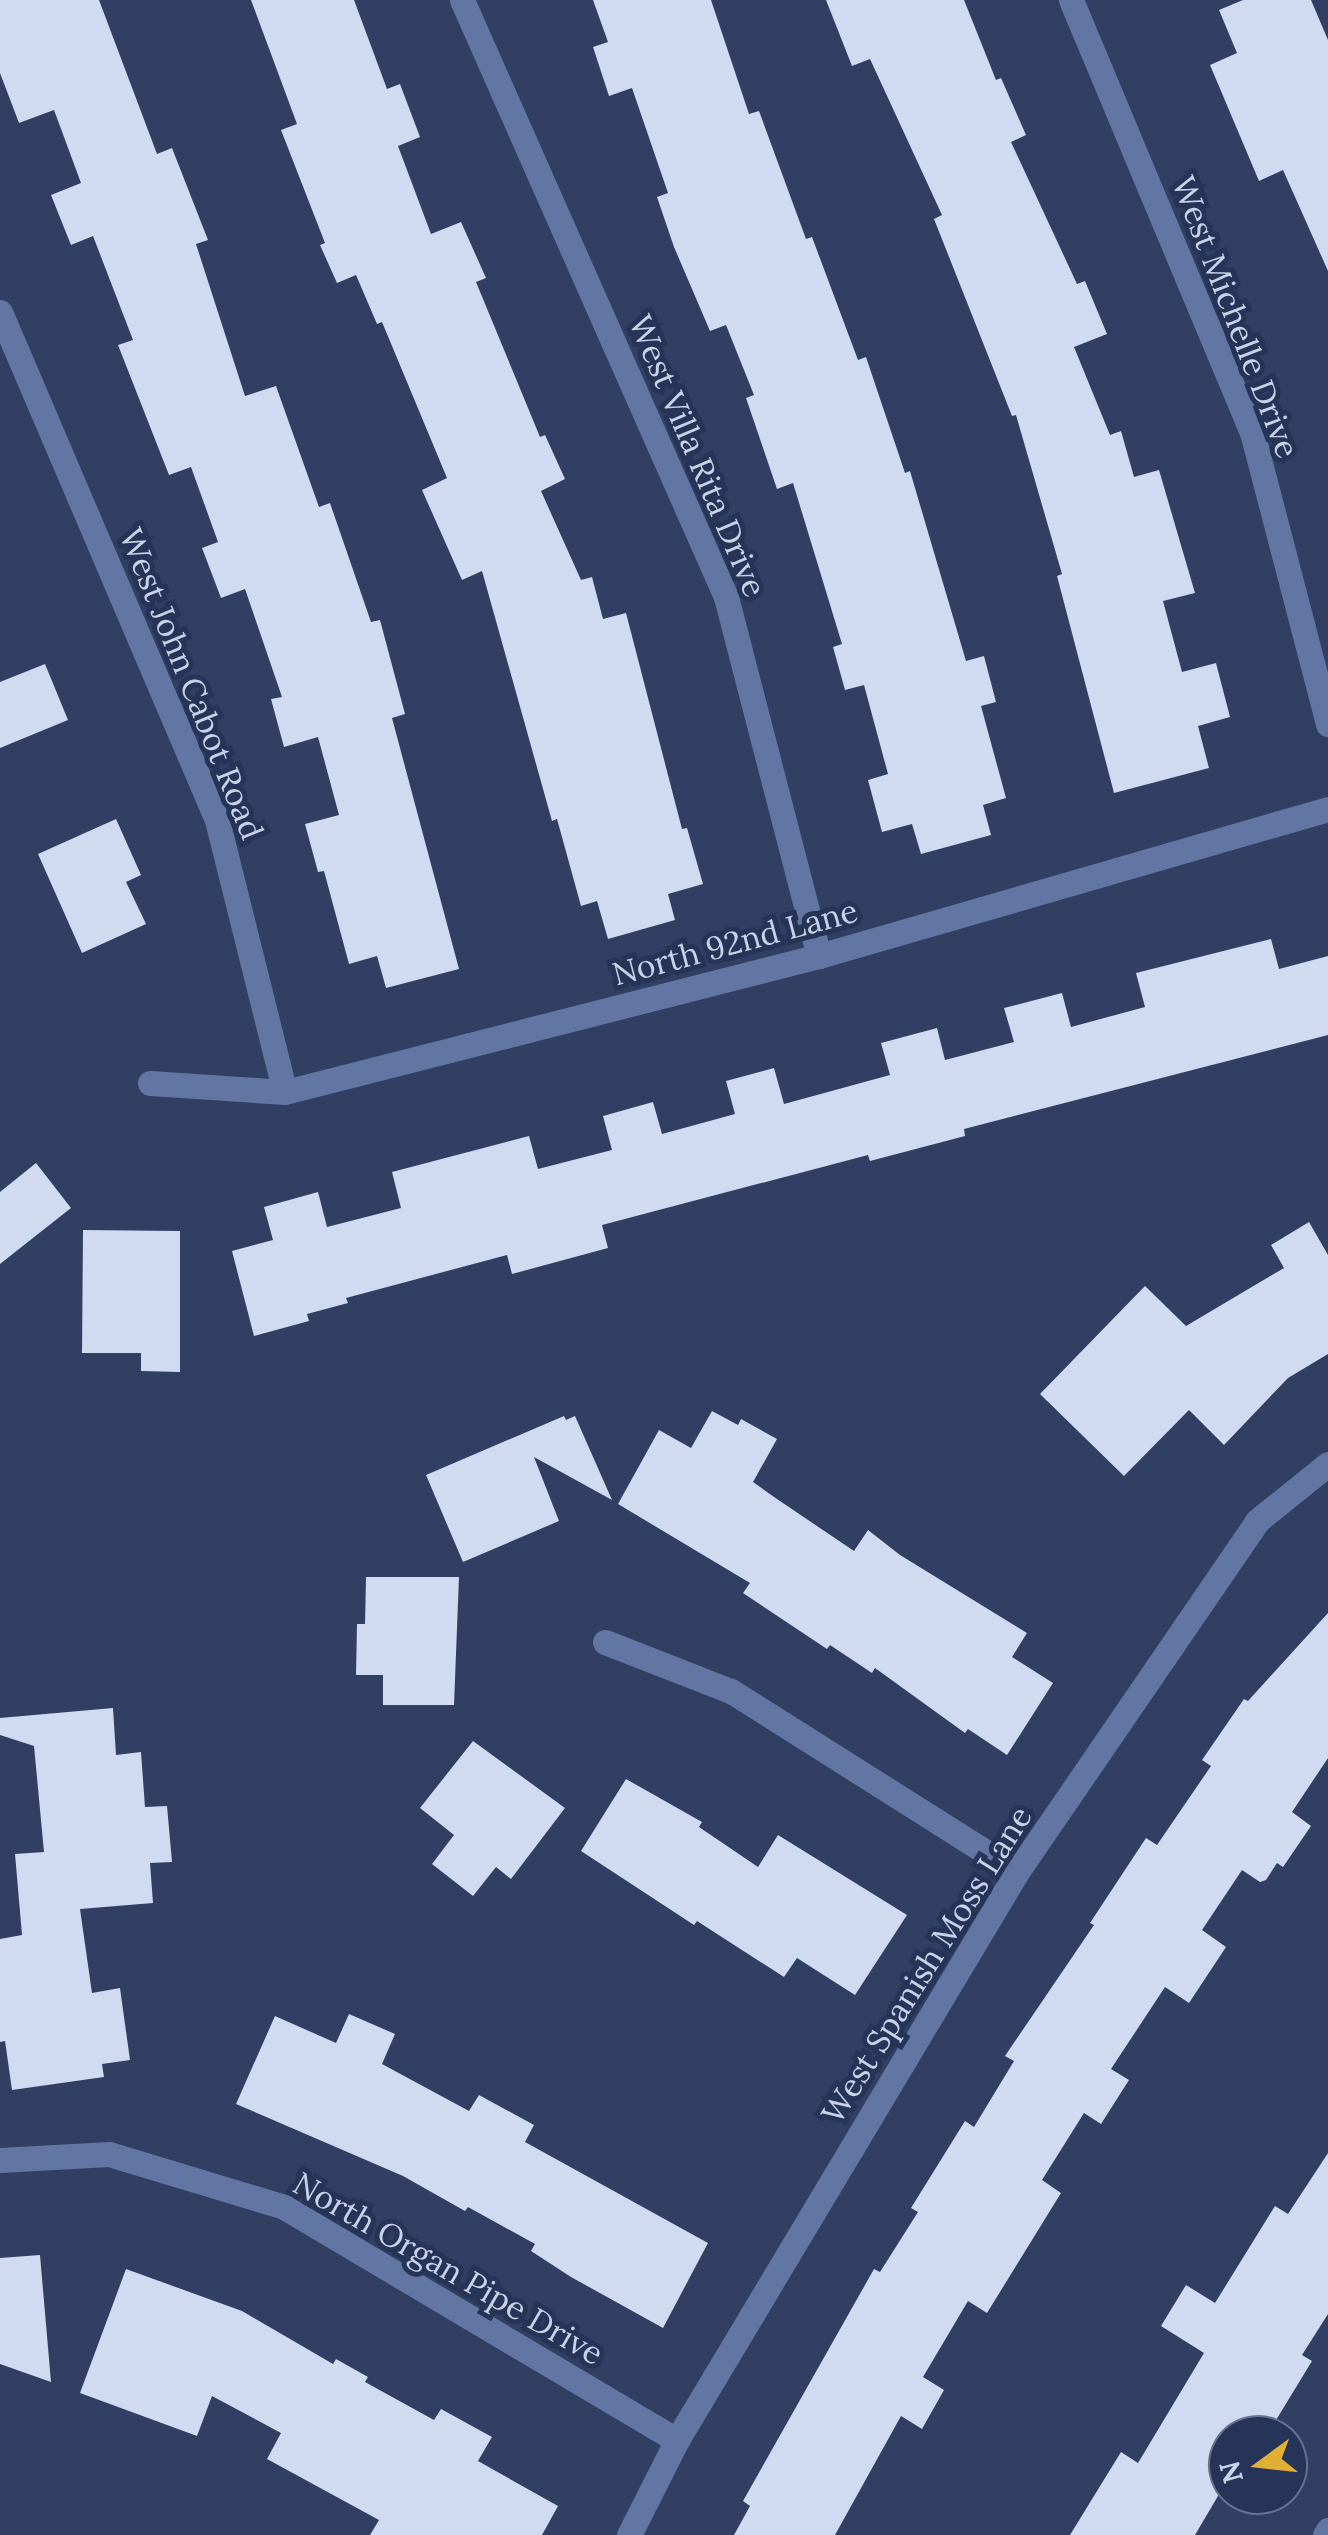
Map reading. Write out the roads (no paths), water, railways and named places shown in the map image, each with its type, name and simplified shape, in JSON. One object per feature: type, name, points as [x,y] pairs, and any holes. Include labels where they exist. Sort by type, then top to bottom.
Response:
[{"type":"street","name":"West Villa Rita Drive","points":[[462,0],[726,597],[818,956]]},
{"type":"street","name":"West Michelle Drive","points":[[1071,0],[1252,432],[1328,724]]},
{"type":"street","name":"West John Cabot Road","points":[[0,312],[217,820],[286,1092]]},
{"type":"street","name":"North 92nd Lane","points":[[150,1083],[286,1092],[818,956],[1328,809]]},
{"type":"street","name":"West Spanish Moss Lane","points":[[629,2535],[677,2440],[1017,1872],[1257,1521],[1328,1464]]},
{"type":"street","points":[[605,1642],[732,1691],[1017,1872]]},
{"type":"street","name":"North Organ Pipe Drive","points":[[0,2160],[109,2154],[284,2208],[677,2440]]}]
